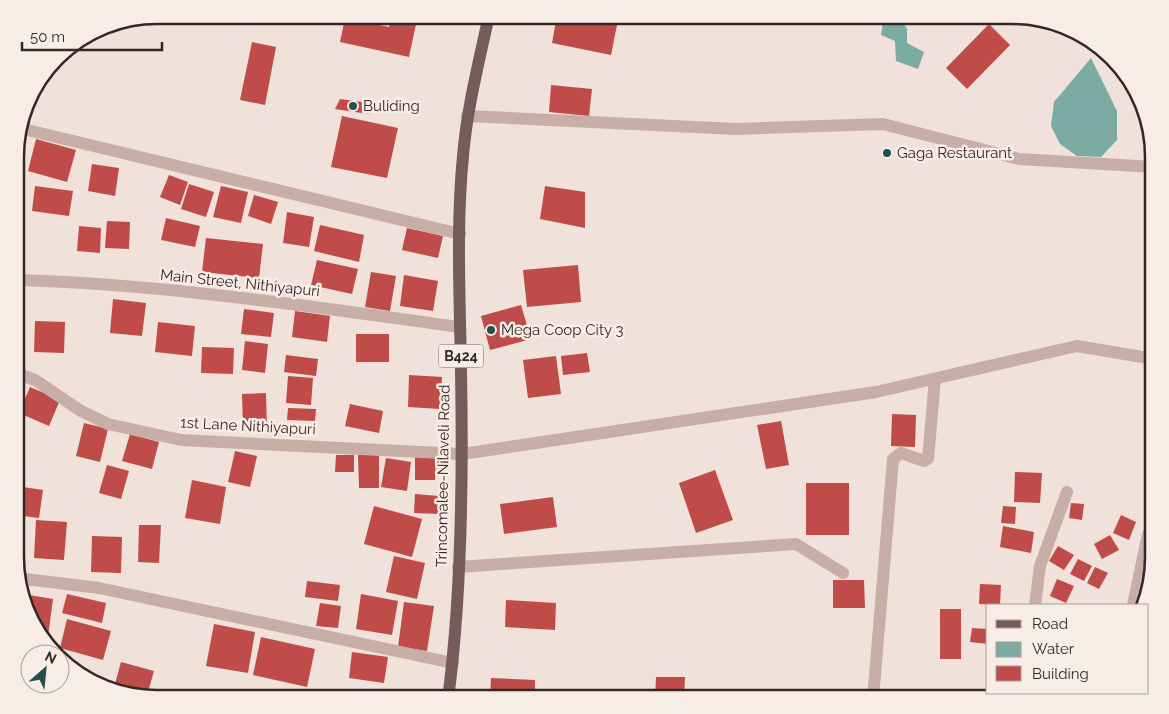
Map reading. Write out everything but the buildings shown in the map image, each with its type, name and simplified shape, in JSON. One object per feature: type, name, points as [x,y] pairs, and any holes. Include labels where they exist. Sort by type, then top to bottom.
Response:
[{"type":"main road","name":"Trincomalee-Nilaveli Road","points":[[449,690],[453,663],[462,454],[460,234],[462,159],[467,116],[487,24]]},
{"type":"street","points":[[467,116],[736,129],[883,124],[1019,159],[1145,166]]},
{"type":"street","points":[[27,130],[460,234]]},
{"type":"street","name":"Main Street, Nithiyapuri","points":[[24,280],[225,296],[460,326]]},
{"type":"street","name":"1st Lane Nithiyapuri","points":[[24,376],[35,380],[81,410],[108,424],[181,440],[462,454],[876,392],[1077,346],[1145,357]]},
{"type":"street","points":[[874,690],[893,459],[900,453],[924,461],[928,459],[935,379]]},
{"type":"street","points":[[1034,604],[1040,566],[1067,492]]},
{"type":"street","points":[[458,567],[796,544],[842,574]]},
{"type":"street","points":[[1133,604],[1145,548]]},
{"type":"street","points":[[26,579],[99,588],[453,663]]},
{"type":"water","points":[[883,24],[904,24],[907,29],[907,43],[924,52],[918,69],[896,61],[895,41],[881,35]]},
{"type":"water","points":[[1091,58],[1117,111],[1117,140],[1101,157],[1077,156],[1060,144],[1051,126],[1054,102]]},
{"type":"place","name":"Buliding","points":[[353,106]]},
{"type":"place","name":"Gaga Restaurant","points":[[887,153]]},
{"type":"place","name":"Mega Coop City 3","points":[[491,330]]}]
